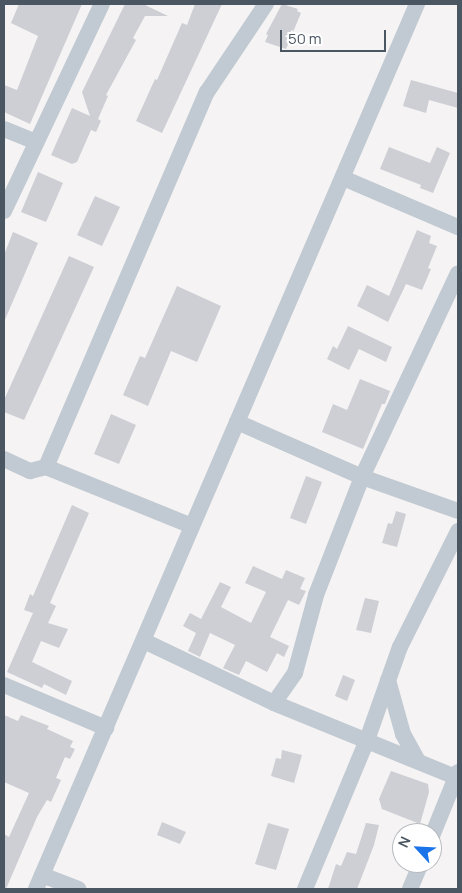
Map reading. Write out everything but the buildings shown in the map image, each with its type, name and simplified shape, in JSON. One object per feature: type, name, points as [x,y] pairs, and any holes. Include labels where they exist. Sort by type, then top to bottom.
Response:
[{"type":"street","points":[[4,212],[102,4]]},
{"type":"street","points":[[46,467],[207,92],[266,4]]},
{"type":"street","points":[[78,889],[39,882],[417,4]]},
{"type":"street","points":[[4,129],[36,142]]},
{"type":"street","points":[[343,178],[458,227]]},
{"type":"street","points":[[274,702],[294,673],[316,595],[362,477],[458,273]]},
{"type":"street","points":[[237,422],[362,477],[458,512]]},
{"type":"street","points":[[4,459],[30,471],[46,467],[192,526]]},
{"type":"street","points":[[305,889],[366,740],[400,648],[458,531]]},
{"type":"street","points":[[144,641],[274,702],[458,776],[438,823]]},
{"type":"street","points":[[388,679],[403,734],[418,761]]},
{"type":"street","points":[[4,685],[106,728]]},
{"type":"street","points":[[410,889],[417,873]]}]
